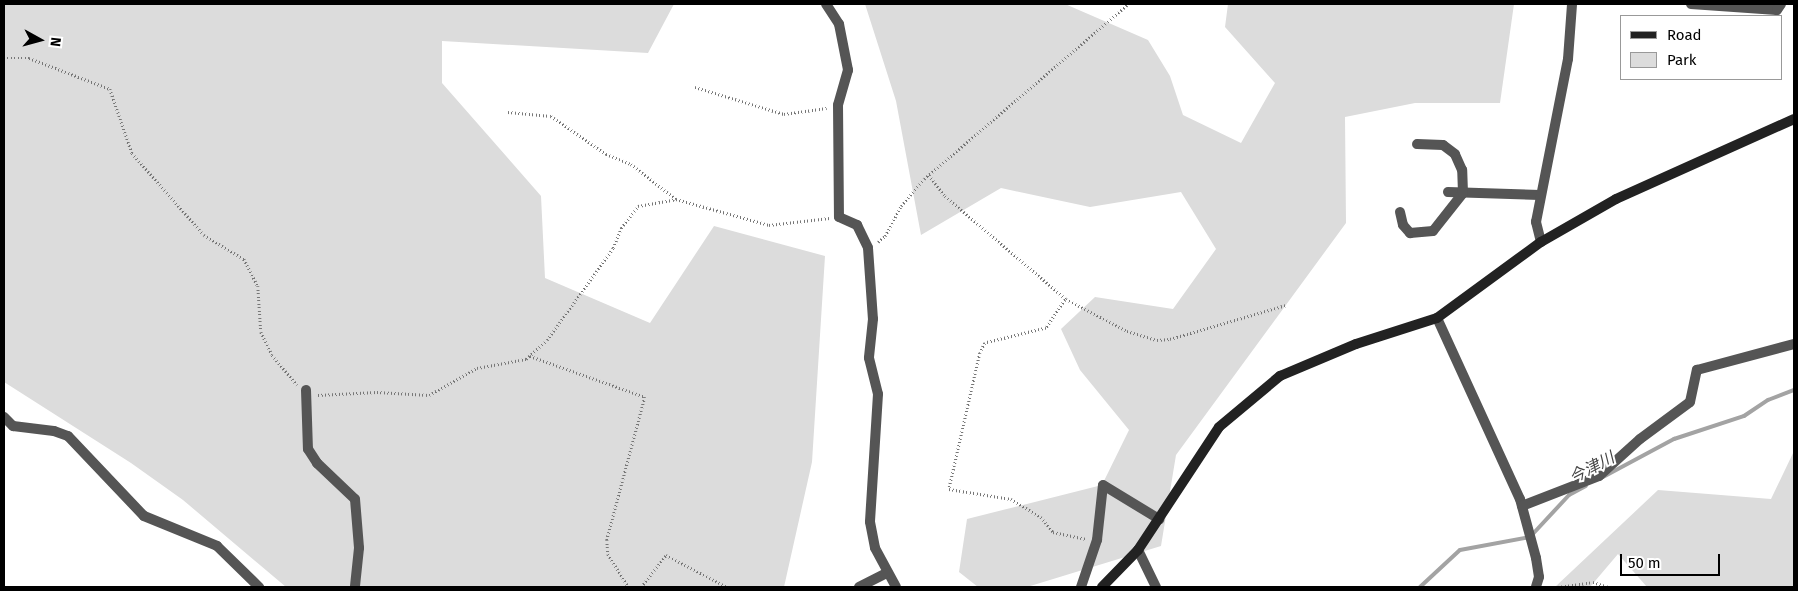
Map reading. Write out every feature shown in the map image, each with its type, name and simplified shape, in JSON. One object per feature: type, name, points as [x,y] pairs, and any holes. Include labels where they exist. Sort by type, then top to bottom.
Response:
[{"type":"street","points":[[826,4],[839,24],[848,70],[838,105],[838,217],[857,225],[868,248],[872,319],[869,358],[878,394],[870,522],[875,548],[896,587]]},
{"type":"street","points":[[1541,242],[1536,222],[1568,59],[1572,4]]},
{"type":"street","points":[[1691,4],[1777,10],[1781,4]]},
{"type":"street","points":[[1102,587],[1138,550],[1219,427],[1280,376],[1356,344],[1437,318],[1541,242],[1616,199],[1794,119]]},
{"type":"street","points":[[1400,212],[1403,225],[1410,233],[1433,230],[1463,192],[1462,170],[1455,154],[1443,145],[1417,144]]},
{"type":"street","points":[[1448,192],[1540,195]]},
{"type":"street","points":[[1437,318],[1522,506],[1539,577],[1536,587]]},
{"type":"street","points":[[1522,506],[1599,476],[1640,439],[1690,402],[1697,370],[1706,365],[1794,344]]},
{"type":"street","points":[[306,390],[308,449],[317,463],[355,499],[359,548],[355,587]]},
{"type":"street","points":[[4,417],[13,426],[54,431],[68,436],[144,516],[218,546],[258,587]]},
{"type":"street","points":[[1081,587],[1096,545],[1102,485],[1158,519]]},
{"type":"street","points":[[1138,550],[1156,587]]},
{"type":"street","points":[[859,587],[887,573]]},
{"type":"path","points":[[868,248],[885,236],[901,206],[929,175],[1128,4]]},
{"type":"path","points":[[4,58],[29,58],[110,89],[132,153],[204,235],[244,259],[258,286],[261,332],[272,355],[295,383],[306,390],[327,396],[377,392],[429,395],[477,368],[506,364],[530,356],[547,340],[613,248],[630,214],[638,206],[676,199]]},
{"type":"path","points":[[695,86],[784,114],[838,105]]},
{"type":"path","points":[[508,112],[551,116],[606,154],[631,164],[676,199],[769,225],[838,217]]},
{"type":"path","points":[[929,175],[945,196],[1066,299],[1109,323],[1157,340],[1182,336],[1286,306]]},
{"type":"path","points":[[1066,299],[1046,328],[985,342],[980,352],[949,489],[1011,500],[1041,517],[1053,532],[1085,538],[1096,545]]},
{"type":"path","points":[[530,356],[645,397],[607,540],[608,554],[629,587]]},
{"type":"path","points":[[641,587],[666,554],[727,587]]},
{"type":"path","points":[[1558,587],[1593,582],[1608,587]]},
{"type":"green space","points":[[4,4],[674,4],[648,53],[442,41],[442,83],[541,196],[545,278],[650,323],[714,226],[825,256],[812,462],[784,587],[286,587],[183,500],[131,463],[4,382]]},
{"type":"green space","points":[[865,4],[1065,4],[1148,40],[1170,76],[1183,115],[1241,143],[1275,83],[1225,27],[1228,4],[1514,4],[1500,103],[1415,103],[1345,117],[1346,223],[1176,455],[1161,546],[1027,587],[978,587],[959,572],[967,519],[1102,485],[1129,430],[1080,370],[1061,329],[1095,297],[1173,309],[1216,249],[1181,192],[1090,207],[1001,188],[921,235],[896,101]]},
{"type":"green space","points":[[1794,451],[1794,587],[1647,587],[1618,554],[1590,587],[1555,587],[1658,490],[1771,499]]},
{"type":"waterway","name":"今津川","points":[[1603,477],[1674,439],[1744,416],[1768,400],[1794,390]]},
{"type":"waterway","name":"今津川","points":[[1420,587],[1460,550],[1530,537],[1569,495],[1586,486]]}]
